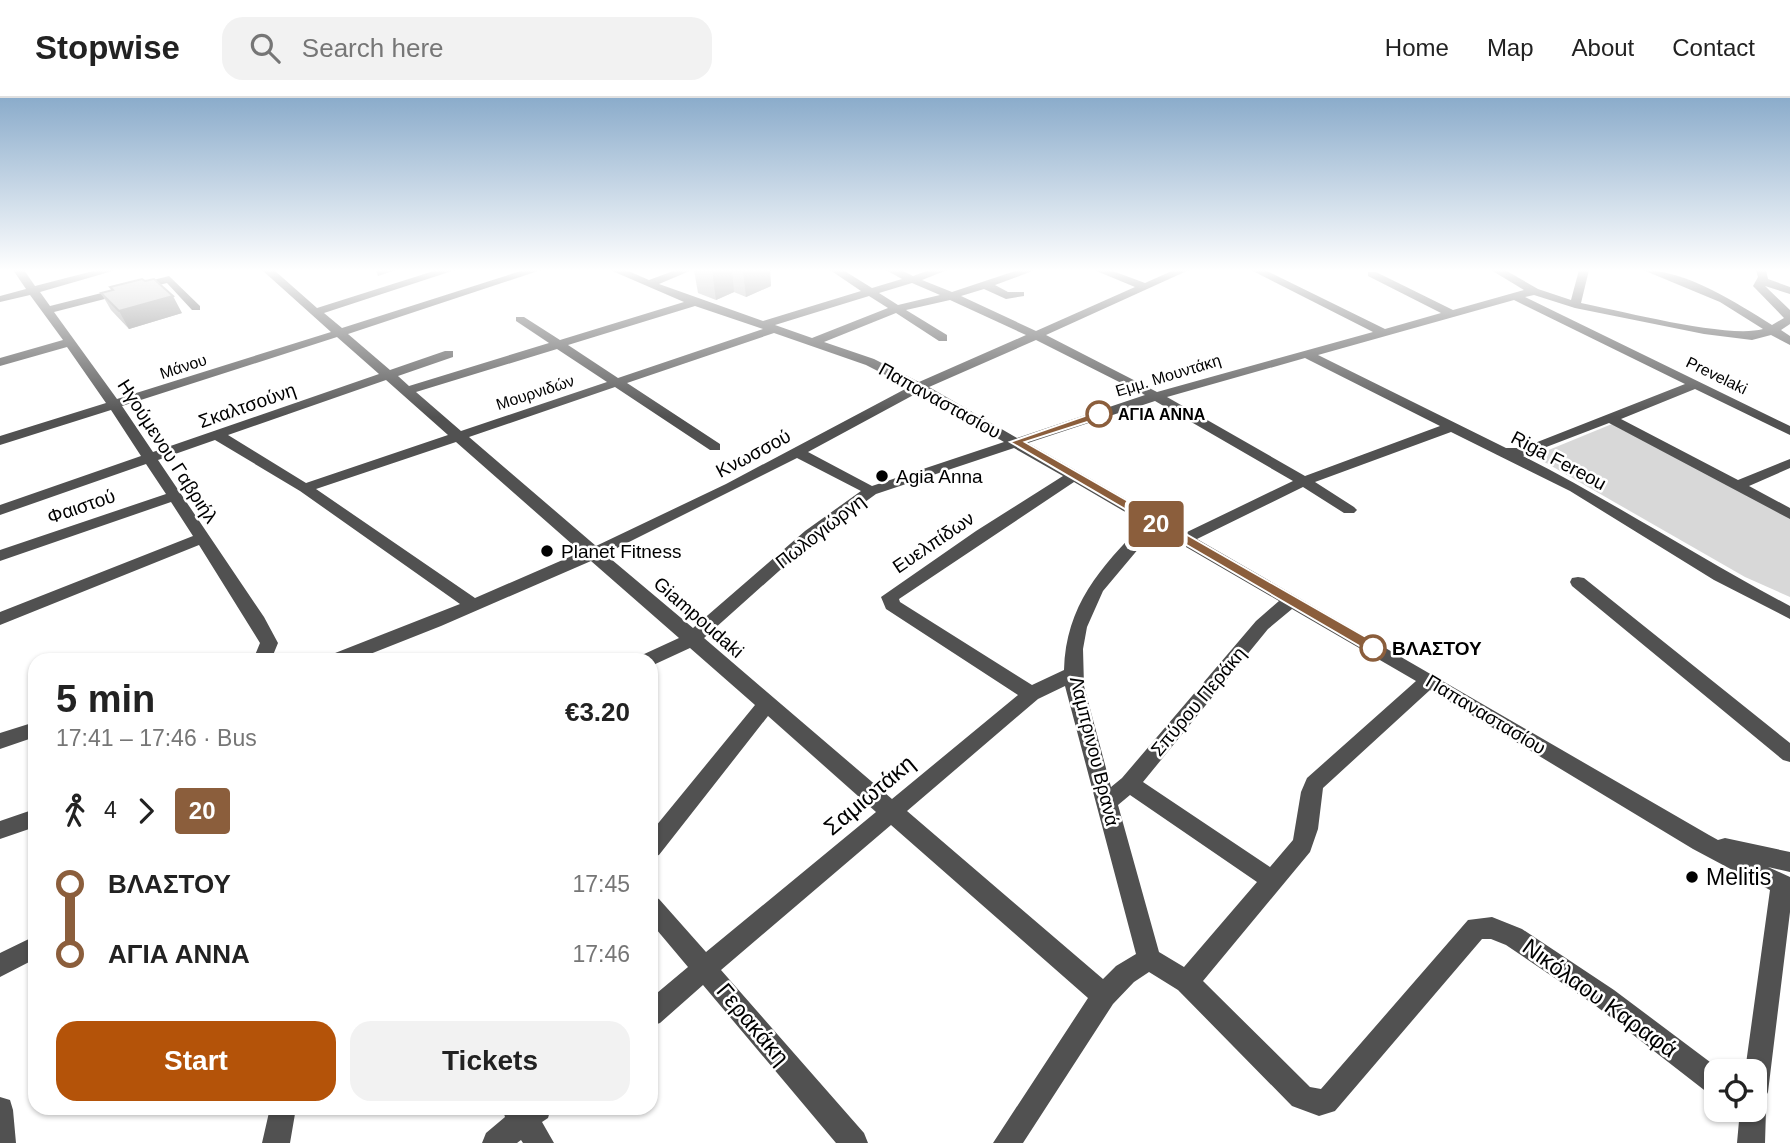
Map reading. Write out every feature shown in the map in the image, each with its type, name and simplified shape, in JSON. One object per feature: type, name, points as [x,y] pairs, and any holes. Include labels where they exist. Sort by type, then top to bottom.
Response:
[{"type":"street","name":"Ηγούμενου Γαβριήλ","points":[[55,319],[115,405],[265,633],[269,643],[265,653]]},
{"type":"street","name":"Giampoudaki","points":[[323,319],[1104,996]]},
{"type":"street","name":"Μάνου","points":[[0,441],[380,319]]},
{"type":"street","points":[[520,319],[715,447]]},
{"type":"street","points":[[407,391],[640,319]]},
{"type":"street","name":"Παπαναστασίου","points":[[745,319],[816,341],[870,362],[919,387],[1429,680],[1701,842],[1787,879]]},
{"type":"street","name":"Μουρνιδών","points":[[305,488],[618,383],[788,319]]},
{"type":"street","points":[[816,341],[872,319]]},
{"type":"street","points":[[912,319],[943,338]]},
{"type":"street","points":[[1002,319],[1156,396],[1349,510]]},
{"type":"street","name":"Κνωσσού","points":[[354,653],[435,622],[471,604],[594,553],[797,453],[919,387],[1076,319]]},
{"type":"street","points":[[1356,319],[1381,331]]},
{"type":"street","name":"Εμμ. Μουντάκη","points":[[1016,442],[1156,396],[1428,319]]},
{"type":"street","name":"Prevelaki","points":[[1561,319],[1790,431]]},
{"type":"street","points":[[1649,319],[1752,336],[1771,331],[1787,323],[1789,319]]},
{"type":"street","points":[[1752,319],[1790,341]]},
{"type":"street","points":[[0,362],[70,342]]},
{"type":"street","name":"Riga Fereou","points":[[1304,353],[1575,488],[1731,582],[1790,613]]},
{"type":"street","name":"Σκαλτσούνη","points":[[0,509],[219,436],[449,354]]},
{"type":"street","points":[[1501,452],[1524,453],[1697,384]]},
{"type":"street","points":[[1611,419],[1790,514]]},
{"type":"street","points":[[1185,539],[1304,481],[1451,427]]},
{"type":"street","points":[[219,436],[305,488],[471,604]]},
{"type":"street","name":"Πωλογιώργη","points":[[658,655],[692,639],[811,534],[871,491],[1016,442]]},
{"type":"street","points":[[797,453],[871,491]]},
{"type":"street","points":[[1737,486],[1790,463]]},
{"type":"street","name":"Ευελπίδων","points":[[1031,694],[892,605],[890,597],[1075,475]]},
{"type":"street","name":"Φαιστού","points":[[0,556],[175,496]]},
{"type":"street","name":"Λαμπρινου Βρανά","points":[[1149,959],[1107,802],[1099,785],[1073,674],[1076,642],[1091,594],[1104,574],[1153,522]]},
{"type":"street","points":[[0,619],[202,538]]},
{"type":"street","points":[[1578,582],[1790,754]]},
{"type":"street","name":"Σπύρου Περάκη","points":[[1107,802],[1129,784],[1262,625],[1291,600]]},
{"type":"street","name":"Σαμιωτάκη","points":[[658,1008],[1031,694],[1073,674]]},
{"type":"street","points":[[1007,1143],[1104,996],[1125,974],[1149,959],[1186,982],[1302,845],[1311,819],[1309,796],[1314,784],[1429,680]]},
{"type":"street","points":[[658,839],[767,704]]},
{"type":"street","points":[[0,741],[28,731]]},
{"type":"street","points":[[1129,784],[1272,880]]},
{"type":"street","points":[[0,830],[28,820]]},
{"type":"street","points":[[1760,1059],[1787,879]]},
{"type":"street","name":"Γερακάκη","points":[[658,914],[854,1143]]},
{"type":"street","name":"Νικόλαου Καραφά","points":[[1186,982],[1301,1097],[1317,1102],[1329,1100],[1476,928],[1492,928],[1514,937],[1605,998],[1704,1074]]},
{"type":"street","points":[[0,966],[28,951]]},
{"type":"street","points":[[0,1110],[2,1143]]},
{"type":"street","points":[[276,1143],[282,1115]]},
{"type":"street","points":[[496,1143],[522,1115]]},
{"type":"street","points":[[526,1115],[540,1143]]},
{"type":"street","points":[[1751,1143],[1752,1122]]},
{"type":"shaded area","points":[[1612,424],[1790,518],[1790,597],[1745,577],[1534,456]]},
{"type":"bus line","name":"20","points":[[1099,414],[1016,442],[1373,648]]},
{"type":"place","name":"ΑΓΙΑ ΑΝΝΑ","points":[[1099,414]]},
{"type":"place","name":"Agia Anna","points":[[882,476]]},
{"type":"place","name":"Planet Fitness","points":[[547,551]]},
{"type":"place","name":"ΒΛΑΣΤΟΥ","points":[[1373,648]]},
{"type":"place","name":"Melitis","points":[[1692,877]]}]
